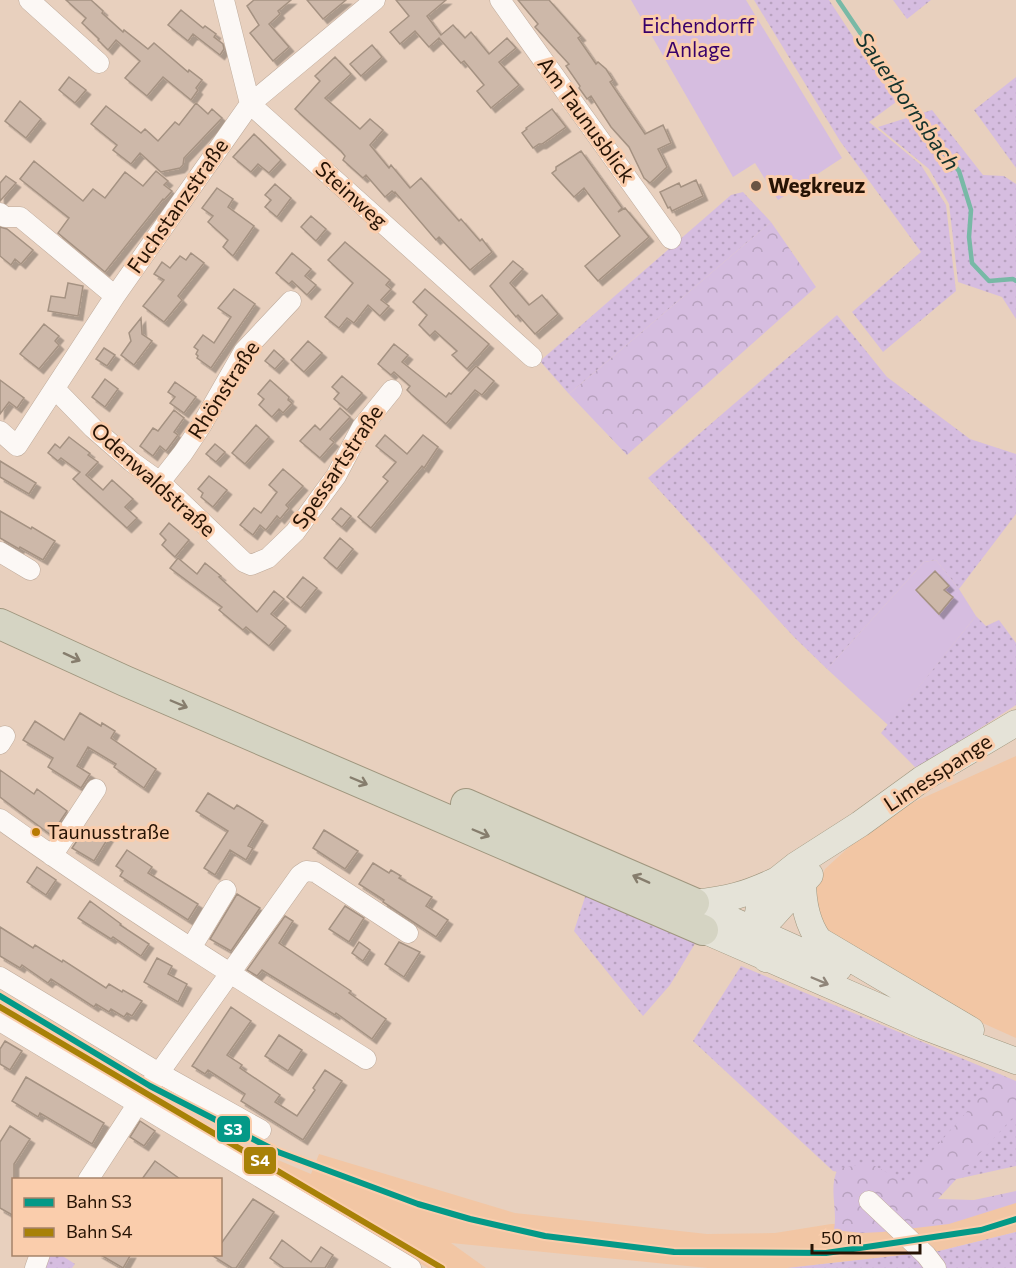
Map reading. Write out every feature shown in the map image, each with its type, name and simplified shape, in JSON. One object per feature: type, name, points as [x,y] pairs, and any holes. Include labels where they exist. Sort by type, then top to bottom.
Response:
[{"type":"highway","points":[[0,603],[699,916]]},
{"type":"highway","points":[[0,624],[125,681],[699,916]]},
{"type":"main road","name":"Limesspange","points":[[860,824],[922,779],[1016,723]]},
{"type":"main road","points":[[699,916],[728,899],[748,894],[777,880],[796,865],[860,824]]},
{"type":"main road","points":[[754,932],[772,917],[803,881],[860,824]]},
{"type":"main road","points":[[766,959],[754,932],[759,907],[777,880]]},
{"type":"main road","points":[[803,881],[808,920],[819,940],[933,1009],[1016,1055]]},
{"type":"main road","points":[[699,916],[754,932],[933,1009]]},
{"type":"main road","points":[[699,916],[766,959],[923,1026],[1016,1061]]},
{"type":"street","points":[[29,0],[99,63]]},
{"type":"street","points":[[224,0],[250,104]]},
{"type":"street","name":"Fuchstanzstraße","points":[[0,431],[17,446],[115,296],[250,104],[375,0]]},
{"type":"street","name":"Am Taunusblick","points":[[500,0],[672,239]]},
{"type":"street","name":"Steinweg","points":[[250,104],[532,357]]},
{"type":"street","points":[[0,213],[4,217],[20,217],[115,296]]},
{"type":"street","name":"Rhönstraße","points":[[160,482],[201,426],[244,351],[291,301]]},
{"type":"street","name":"Odenwaldstraße","points":[[55,389],[117,448],[160,482],[244,562],[251,565],[256,564]]},
{"type":"street","name":"Spessartstraße","points":[[256,564],[268,558],[295,532],[317,504],[336,476],[362,427],[392,390]]},
{"type":"street","points":[[0,552],[30,570]]},
{"type":"street","points":[[52,856],[96,789]]},
{"type":"street","points":[[0,819],[191,948],[366,1059]]},
{"type":"street","points":[[89,1178],[159,1073],[300,875],[306,871],[315,872],[408,933]]},
{"type":"street","points":[[191,948],[226,890]]},
{"type":"street","points":[[0,976],[159,1073],[261,1130]]},
{"type":"street","points":[[0,1021],[411,1268]]},
{"type":"street","points":[[869,1201],[926,1255],[936,1268]]},
{"type":"shaded area","points":[[1016,756],[1016,1038],[958,1012],[828,937],[811,897],[825,869],[883,816]]},
{"type":"shaded area","points":[[319,1154],[515,1213],[707,1234],[775,1233],[831,1224],[932,1223],[1016,1199],[1016,1232],[939,1251],[787,1268],[708,1268],[451,1243],[486,1268],[428,1268],[261,1169],[271,1157],[311,1174]]},
{"type":"green space","name":"Eichendorff Anlage","points":[[631,0],[746,0],[842,158],[778,200],[755,163],[733,177]]},
{"type":"green space","points":[[754,0],[829,0],[896,102],[869,122],[921,165],[946,205],[956,291],[883,352],[852,312],[921,252],[840,141]]},
{"type":"green space","points":[[893,0],[931,0],[907,19]]},
{"type":"green space","points":[[1016,77],[1016,168],[974,110]]},
{"type":"green space","points":[[932,110],[983,175],[1004,176],[1016,184],[1016,319],[1002,297],[958,282],[949,204],[929,169],[878,127]]},
{"type":"green space","points":[[743,192],[771,222],[569,394],[540,361],[731,195]]},
{"type":"green space","points":[[771,222],[816,287],[627,455],[569,394]]},
{"type":"green space","points":[[837,315],[887,377],[970,439],[1016,454],[1016,514],[959,589],[936,560],[924,562],[827,669],[794,637],[648,478]]},
{"type":"green space","points":[[936,560],[959,589],[976,616],[888,725],[827,669],[924,562]]},
{"type":"green space","points":[[976,616],[986,626],[999,620],[1016,643],[1016,705],[917,769],[881,733]]},
{"type":"green space","points":[[586,894],[696,942],[670,985],[643,1016],[574,931]]},
{"type":"green space","points":[[741,966],[1016,1081],[1016,1166],[934,1184],[883,1191],[865,1178],[833,1171],[693,1041]]},
{"type":"green space","points":[[1000,1074],[1016,1083],[1016,1114],[938,1199],[974,1200],[1016,1191],[1016,1203],[949,1224],[882,1232],[862,1233],[834,1230],[833,1191],[838,1168],[871,1164],[905,1182]]},
{"type":"green space","points":[[1016,1232],[1016,1268],[787,1268],[939,1251]]},
{"type":"green space","points":[[49,1256],[63,1256],[75,1264],[72,1268],[44,1268]]},
{"type":"building","points":[[66,0],[91,0],[123,32],[124,30],[148,49],[154,43],[188,72],[189,70],[202,80],[191,100],[163,77],[147,96],[125,78],[140,61],[116,40],[108,50],[82,23],[86,18]]},
{"type":"building","points":[[254,0],[291,0],[278,11],[280,14],[269,24],[289,47],[273,61],[250,33],[259,25],[247,6]]},
{"type":"building","points":[[307,0],[346,0],[323,19]]},
{"type":"building","points":[[396,0],[446,0],[427,16],[441,35],[453,25],[465,38],[471,32],[489,54],[507,38],[516,48],[499,62],[519,85],[491,108],[477,91],[484,85],[464,61],[461,63],[439,38],[429,47],[415,31],[400,44],[390,32],[409,16]]},
{"type":"building","points":[[518,0],[549,0],[581,36],[578,38],[596,64],[598,62],[606,69],[613,80],[610,82],[645,134],[663,125],[671,143],[658,149],[667,167],[650,183],[644,178],[629,147],[611,127],[591,96],[587,99],[566,66],[569,64],[535,27],[538,24]]},
{"type":"building","points":[[181,10],[203,28],[205,26],[216,34],[214,37],[223,44],[224,49],[220,55],[193,34],[188,41],[168,25]]},
{"type":"building","points":[[372,45],[382,57],[361,76],[350,64]]},
{"type":"building","points":[[335,57],[351,74],[325,98],[360,129],[370,119],[383,130],[370,145],[389,168],[391,165],[410,188],[421,178],[459,221],[461,219],[480,241],[482,239],[492,252],[470,270],[439,237],[436,240],[395,192],[392,191],[385,197],[366,175],[363,178],[343,160],[345,156],[341,151],[295,109],[320,81],[315,76]]},
{"type":"building","points":[[69,77],[86,90],[75,103],[59,90]]},
{"type":"building","points":[[20,101],[41,119],[26,138],[5,121]]},
{"type":"building","points":[[196,103],[208,114],[212,109],[222,118],[184,158],[180,168],[161,172],[140,153],[131,164],[113,150],[117,145],[91,124],[106,106],[141,133],[145,129],[158,141],[175,122],[179,125]]},
{"type":"building","points":[[552,109],[566,127],[533,148],[522,133]]},
{"type":"building","points":[[254,134],[281,160],[269,173],[258,164],[251,172],[233,157]]},
{"type":"building","points":[[581,151],[622,208],[618,212],[625,208],[649,237],[598,281],[585,266],[620,236],[584,188],[574,197],[552,173],[556,167]]},
{"type":"building","points":[[34,161],[83,201],[93,189],[105,198],[125,172],[143,186],[156,171],[168,181],[164,185],[172,191],[163,199],[105,272],[58,233],[69,218],[20,179]]},
{"type":"building","points":[[6,176],[16,183],[0,201],[0,183]]},
{"type":"building","points":[[696,180],[703,196],[672,211],[670,207],[668,208],[660,192],[679,183],[681,187]]},
{"type":"building","points":[[275,184],[291,198],[277,217],[265,207],[271,200],[265,195]]},
{"type":"building","points":[[217,188],[233,199],[228,207],[254,226],[233,256],[223,247],[228,240],[208,222],[213,216],[202,208]]},
{"type":"building","points":[[311,216],[326,229],[316,241],[301,227]]},
{"type":"building","points":[[0,227],[7,229],[33,250],[21,264],[15,259],[11,265],[0,256]]},
{"type":"building","points":[[345,242],[390,280],[386,285],[391,289],[381,300],[389,306],[380,316],[368,305],[354,323],[347,318],[339,328],[325,317],[353,283],[328,260]]},
{"type":"building","points":[[191,253],[204,263],[178,296],[182,300],[164,322],[143,306],[164,280],[154,274],[162,262],[170,268],[180,256],[186,260]]},
{"type":"building","points":[[292,253],[311,269],[305,276],[316,285],[307,295],[292,281],[289,284],[276,273]]},
{"type":"building","points":[[513,261],[523,269],[510,283],[529,305],[542,295],[558,314],[535,334],[518,315],[516,317],[490,286]]},
{"type":"building","points":[[68,283],[83,286],[78,316],[48,311],[51,296],[65,298]]},
{"type":"building","points":[[234,289],[255,304],[211,368],[197,358],[198,350],[194,347],[203,335],[214,343],[231,317],[218,308]]},
{"type":"building","points":[[425,289],[489,344],[467,369],[452,355],[457,351],[435,331],[430,336],[419,325],[427,315],[413,302]]},
{"type":"building","points":[[141,318],[142,334],[152,341],[134,365],[121,355],[131,341],[129,333]]},
{"type":"building","points":[[44,324],[59,336],[55,341],[59,345],[39,369],[20,354]]},
{"type":"building","points":[[308,341],[322,353],[304,372],[291,360]]},
{"type":"building","points":[[394,344],[408,355],[402,362],[446,397],[476,366],[494,381],[482,395],[475,390],[446,424],[407,390],[410,386],[394,372],[391,375],[378,364]]},
{"type":"building","points":[[104,348],[115,355],[107,366],[96,359]]},
{"type":"building","points":[[274,350],[284,359],[275,369],[265,361]]},
{"type":"building","points":[[342,376],[362,393],[347,410],[334,399],[339,393],[332,387]]},
{"type":"building","points":[[105,379],[118,389],[105,407],[92,397]]},
{"type":"building","points":[[0,380],[24,398],[17,408],[9,402],[0,414]]},
{"type":"building","points":[[270,380],[289,397],[288,400],[292,403],[283,413],[279,409],[272,417],[259,405],[264,399],[258,394]]},
{"type":"building","points":[[175,382],[196,397],[184,413],[170,403],[175,397],[168,392]]},
{"type":"building","points":[[340,408],[350,417],[330,439],[334,442],[320,458],[300,441],[315,425],[320,430]]},
{"type":"building","points":[[174,410],[184,418],[174,432],[178,435],[166,451],[160,446],[153,456],[140,446],[153,428],[158,431]]},
{"type":"building","points":[[256,425],[269,437],[245,464],[232,453]]},
{"type":"building","points":[[385,435],[407,454],[423,435],[438,447],[424,468],[422,466],[371,528],[358,517],[388,481],[383,477],[396,462],[376,446]]},
{"type":"building","points":[[69,437],[98,462],[86,475],[103,490],[112,480],[133,499],[125,507],[137,518],[127,528],[73,479],[80,472],[61,458],[58,461],[48,453],[55,444],[60,448]]},
{"type":"building","points":[[215,444],[225,452],[216,462],[206,454]]},
{"type":"building","points":[[0,461],[36,483],[29,494],[0,477]]},
{"type":"building","points":[[283,469],[303,486],[286,505],[289,508],[280,519],[277,516],[266,530],[260,525],[253,535],[240,525],[254,508],[261,513],[277,492],[269,485]]},
{"type":"building","points":[[209,476],[227,490],[213,507],[201,497],[203,493],[198,489]]},
{"type":"building","points":[[341,508],[351,516],[342,527],[332,519]]},
{"type":"building","points":[[0,511],[55,541],[43,560],[0,538]]},
{"type":"building","points":[[169,523],[189,540],[175,557],[162,545],[166,540],[160,534]]},
{"type":"building","points":[[340,538],[353,549],[337,569],[324,558]]},
{"type":"building","points":[[178,558],[197,574],[205,563],[257,612],[274,591],[284,599],[271,614],[286,626],[269,646],[246,627],[243,630],[219,610],[222,607],[170,568]]},
{"type":"building","points":[[935,571],[949,586],[944,590],[953,597],[939,614],[916,590]]},
{"type":"building","points":[[303,577],[317,588],[301,608],[287,597]]},
{"type":"building","points":[[80,713],[101,726],[102,723],[115,731],[111,738],[156,769],[144,788],[114,767],[116,764],[88,747],[77,766],[90,774],[81,788],[48,767],[53,758],[23,740],[35,721],[64,740]]},
{"type":"building","points":[[0,770],[34,794],[37,789],[67,811],[51,835],[0,797]]},
{"type":"building","points":[[208,793],[234,809],[237,805],[263,821],[248,846],[253,848],[246,860],[230,850],[215,875],[204,868],[228,831],[196,811]]},
{"type":"building","points":[[98,828],[110,835],[94,861],[72,848],[83,832],[92,838]]},
{"type":"building","points":[[324,830],[358,851],[345,869],[313,848]]},
{"type":"building","points":[[127,850],[152,867],[148,873],[198,904],[188,920],[120,876],[123,871],[116,866]]},
{"type":"building","points":[[373,863],[389,873],[391,870],[401,876],[399,878],[432,897],[426,906],[448,920],[436,937],[359,884]]},
{"type":"building","points":[[37,867],[56,880],[46,895],[27,882]]},
{"type":"building","points":[[237,894],[260,908],[231,951],[210,939]]},
{"type":"building","points":[[90,901],[149,944],[141,956],[113,937],[111,939],[78,918]]},
{"type":"building","points":[[345,906],[364,918],[349,942],[329,929]]},
{"type":"building","points":[[285,916],[293,921],[279,943],[351,991],[349,993],[386,1019],[372,1039],[336,1013],[335,1015],[262,970],[257,976],[247,970]]},
{"type":"building","points":[[0,927],[33,948],[35,945],[62,962],[63,960],[106,988],[109,984],[142,1001],[132,1016],[127,1013],[124,1017],[96,1004],[94,1007],[51,979],[48,983],[22,965],[20,968],[0,956]]},
{"type":"building","points":[[359,942],[370,950],[363,961],[352,953]]},
{"type":"building","points":[[399,942],[420,952],[404,977],[385,964]]},
{"type":"building","points":[[157,958],[172,966],[168,974],[187,984],[178,1002],[144,982]]},
{"type":"building","points":[[231,1007],[251,1021],[227,1055],[242,1065],[240,1068],[280,1095],[275,1102],[297,1116],[315,1090],[313,1088],[325,1070],[342,1081],[303,1140],[241,1101],[245,1094],[208,1070],[205,1074],[192,1066]]},
{"type":"building","points":[[279,1035],[302,1050],[288,1071],[265,1056]]},
{"type":"building","points":[[5,1041],[22,1051],[10,1070],[0,1064],[0,1049]]},
{"type":"building","points":[[26,1077],[104,1123],[92,1144],[40,1113],[38,1117],[12,1101]]},
{"type":"building","points":[[140,1121],[155,1131],[144,1146],[130,1137]]},
{"type":"building","points":[[10,1126],[30,1139],[14,1164],[12,1215],[0,1208],[0,1142]]},
{"type":"building","points":[[155,1161],[179,1178],[143,1178]]},
{"type":"building","points":[[253,1199],[274,1212],[236,1268],[232,1268],[213,1256],[222,1256],[222,1242]]},
{"type":"building","points":[[282,1240],[311,1262],[321,1247],[333,1255],[325,1268],[284,1268],[270,1258]]},
{"type":"building","points":[[102,1256],[130,1256],[123,1268]]},
{"type":"waterway","name":"Sauerbornsbach","points":[[838,0],[928,133],[959,171],[971,210],[969,237],[972,263],[989,281],[1013,279],[1016,281]]},
{"type":"rail line","name":"S3","points":[[0,996],[150,1086],[278,1152],[418,1204],[470,1219],[545,1236],[674,1252],[826,1253],[981,1230],[1016,1219]]},
{"type":"rail line","name":"S4","points":[[0,1007],[442,1268]]},
{"type":"place","name":"Wegkreuz","points":[[756,186]]},
{"type":"place","name":"Taunusstraße","points":[[36,832]]}]
